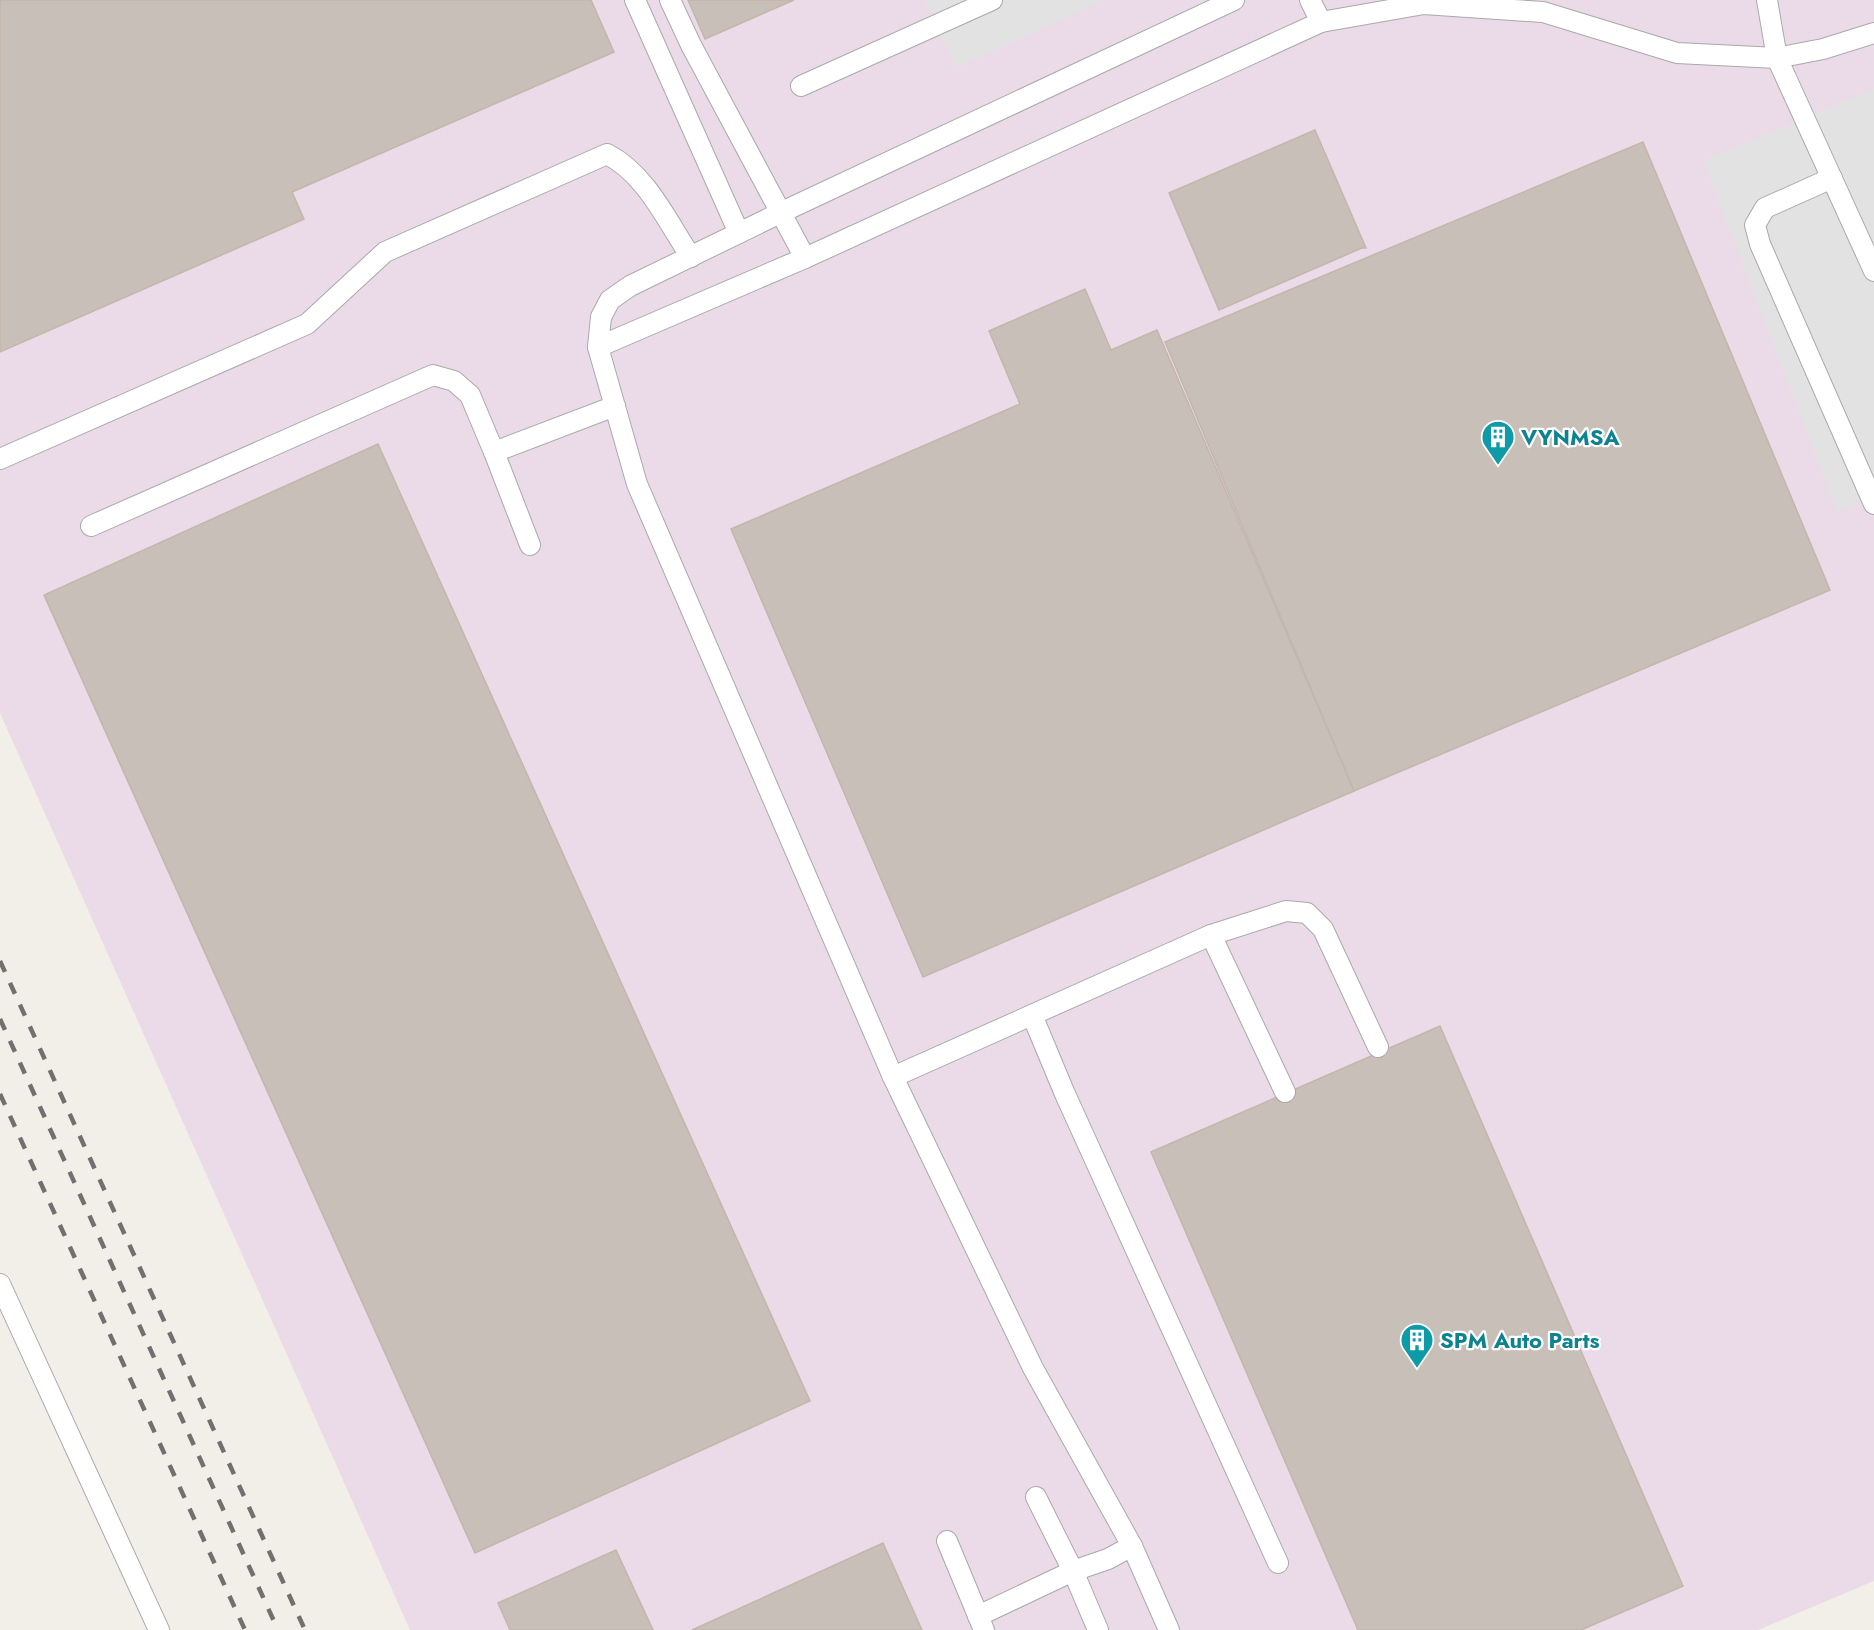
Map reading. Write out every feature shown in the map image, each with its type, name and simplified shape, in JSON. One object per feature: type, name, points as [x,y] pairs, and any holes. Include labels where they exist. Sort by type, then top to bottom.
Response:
[{"type":"lane","points":[[635,0],[739,233]]},
{"type":"lane","points":[[670,0],[691,45],[806,258]]},
{"type":"lane","points":[[801,86],[992,0]]},
{"type":"lane","points":[[1169,1630],[1132,1546],[1033,1368],[893,1077],[637,484],[598,347],[601,317],[610,300],[630,286],[782,212],[1234,0]]},
{"type":"lane","points":[[1310,0],[1321,22]]},
{"type":"lane","points":[[1767,0],[1777,58],[1874,271]]},
{"type":"lane","points":[[598,347],[806,258],[1321,22],[1424,4],[1543,12],[1677,53],[1777,58],[1823,49],[1874,33]]},
{"type":"lane","points":[[0,459],[307,324],[385,252],[607,154],[623,162],[642,182],[691,257]]},
{"type":"lane","points":[[1832,178],[1765,208],[1755,225],[1760,244],[1874,504]]},
{"type":"lane","points":[[92,526],[433,375],[454,381],[470,395],[530,544]]},
{"type":"lane","points":[[494,452],[615,406]]},
{"type":"lane","points":[[893,1077],[1211,934],[1286,910],[1307,913],[1323,929],[1378,1047]]},
{"type":"lane","points":[[1211,934],[1285,1092]]},
{"type":"lane","points":[[1032,1015],[1065,1094],[1278,1563]]},
{"type":"lane","points":[[0,1284],[159,1630]]},
{"type":"lane","points":[[1036,1497],[1098,1630]]},
{"type":"lane","points":[[947,1541],[981,1623],[1072,1571],[1108,1559],[1132,1546]]},
{"type":"shaded area","points":[[0,0],[1874,0],[1874,1581],[1758,1630],[410,1630],[0,713]]},
{"type":"shaded area","points":[[924,0],[1104,0],[956,68]]},
{"type":"shaded area","points":[[1874,89],[1874,495],[1837,511],[1703,161]]},
{"type":"building","points":[[0,0],[591,0],[614,52],[292,192],[304,219],[0,352]]},
{"type":"building","points":[[688,0],[794,0],[705,39]]},
{"type":"building","points":[[1315,130],[1366,248],[1219,310],[1169,193]]},
{"type":"building","name":"VYNMSA","points":[[1643,142],[1830,590],[1354,791],[1165,342]]},
{"type":"building","points":[[1085,289],[1111,350],[1157,330],[1354,791],[923,977],[731,529],[1020,404],[989,331]]},
{"type":"building","points":[[378,444],[810,1401],[475,1553],[44,595]]},
{"type":"building","name":"SPM Auto Parts","points":[[1440,1026],[1683,1586],[1581,1630],[1358,1630],[1151,1152]]},
{"type":"building","points":[[883,1543],[922,1630],[692,1630]]},
{"type":"building","points":[[616,1550],[653,1630],[510,1630],[498,1603]]},
{"type":"railway","points":[[0,961],[305,1630]]},
{"type":"railway","points":[[0,1019],[278,1630]]},
{"type":"railway","points":[[0,1094],[245,1630]]},
{"type":"place","name":"VYNMSA","points":[[1498,466]]},
{"type":"place","name":"SPM Auto Parts","points":[[1417,1369]]}]
